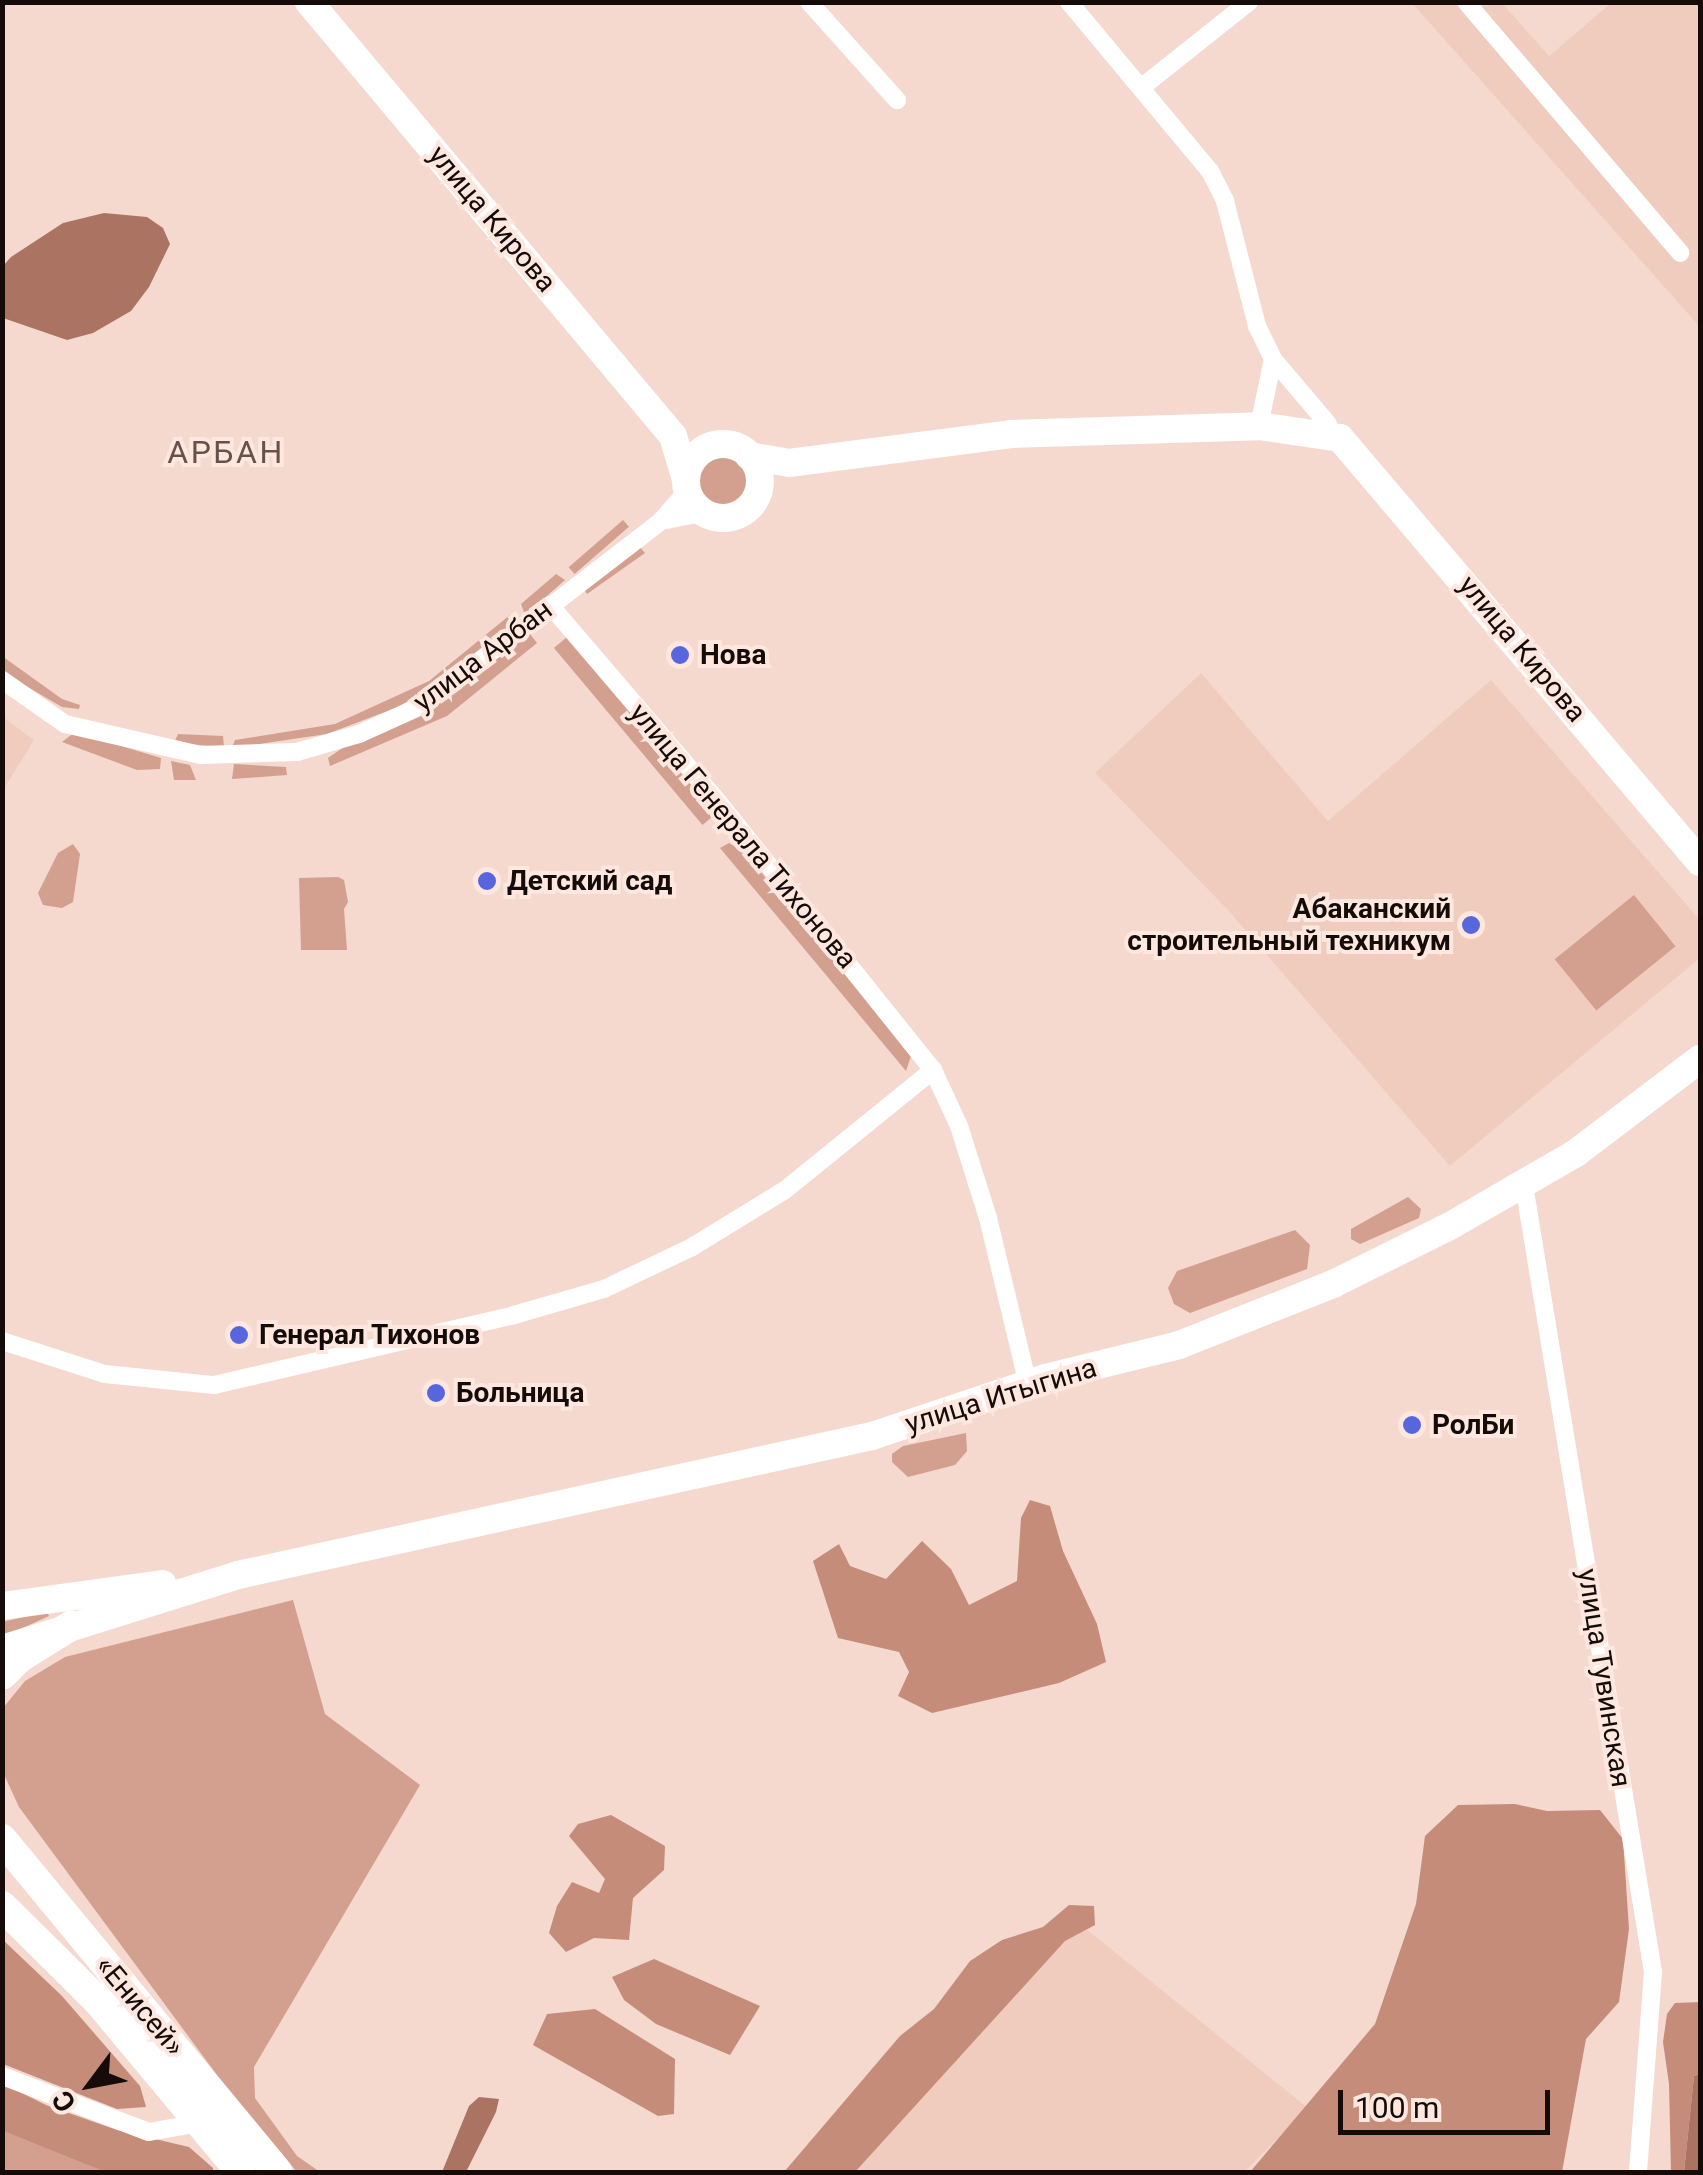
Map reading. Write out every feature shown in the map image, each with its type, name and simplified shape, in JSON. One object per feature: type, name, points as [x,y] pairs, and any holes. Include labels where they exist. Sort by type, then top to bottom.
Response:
[{"type":"highway","points":[[2,1675],[65,1612]]},
{"type":"highway","name":"«Енисей»","points":[[2,1827],[9,1849],[277,2172]]},
{"type":"highway","name":"«Енисей»","points":[[2,1910],[52,1953],[241,2172]]},
{"type":"main road","name":"улица Кирова","points":[[310,2],[673,436]]},
{"type":"main road","points":[[673,436],[707,448],[730,445],[749,456],[788,463],[1012,434],[1259,426],[1334,431]]},
{"type":"main road","name":"улица Кирова","points":[[1334,431],[1700,862]]},
{"type":"main road","points":[[673,436],[692,495],[720,518],[735,516],[753,502],[759,488],[788,463]]},
{"type":"main road","points":[[692,495],[690,464],[707,448]]},
{"type":"main road","points":[[749,456],[757,467],[759,488]]},
{"type":"main road","name":"улица Итыгина","points":[[2,1606],[65,1612],[872,1436],[1028,1384],[1179,1345],[1319,1290],[1524,1185],[1576,1152],[1700,1058]]},
{"type":"main road","points":[[2,1599],[65,1612]]},
{"type":"main road","name":"улица Итыгина","points":[[2,1649],[65,1612]]},
{"type":"street","points":[[810,2],[897,100]]},
{"type":"street","points":[[1069,2],[1210,170],[1225,201],[1257,326],[1273,359],[1334,431]]},
{"type":"street","points":[[1142,87],[1249,2]]},
{"type":"street","points":[[1466,2],[1680,253]]},
{"type":"street","points":[[1259,426],[1273,359]]},
{"type":"street","name":"улица Арбан","points":[[2,680],[65,724],[200,755],[297,752],[360,734],[422,706],[692,495]]},
{"type":"street","name":"улица Генерала Тихонова","points":[[550,605],[719,804],[933,1070],[960,1126],[988,1218],[1028,1384]]},
{"type":"street","points":[[2,1341],[105,1374],[214,1385],[514,1315],[604,1288],[692,1247],[785,1190],[933,1070]]},
{"type":"street","name":"улица Тувинская","points":[[1524,1185],[1653,1972],[1638,2172]]},
{"type":"street","points":[[2,2076],[149,2132],[200,2123]]},
{"type":"shaded area","points":[[1412,3],[1476,3],[1480,7],[1502,3],[1549,56],[1611,3],[1700,3],[1700,327]]},
{"type":"shaded area","points":[[104,213],[147,217],[163,228],[170,244],[149,287],[131,311],[93,333],[67,340],[3,318],[3,266],[11,257],[63,223]]},
{"type":"shaded area","points":[[723,451],[745,460],[754,482],[745,504],[723,513],[701,504],[692,482],[701,460]]},
{"type":"shaded area","points":[[623,520],[629,527],[575,574],[569,567]]},
{"type":"shaded area","points":[[639,546],[645,553],[587,594],[584,589]]},
{"type":"shaded area","points":[[556,574],[565,580],[525,615],[521,604]]},
{"type":"shaded area","points":[[510,615],[517,620],[442,681],[398,707],[327,734],[232,748],[235,740],[335,724],[429,681]]},
{"type":"shaded area","points":[[530,634],[537,643],[447,716],[330,766],[328,758],[344,747],[423,714]]},
{"type":"shaded area","points":[[567,637],[715,814],[702,825],[554,648]]},
{"type":"shaded area","points":[[2,656],[62,699],[80,705],[79,709],[62,707],[14,679],[3,669]]},
{"type":"shaded area","name":"Абаканский строительный техникум","points":[[1201,673],[1328,821],[1491,680],[1700,920],[1700,958],[1450,1166],[1227,909],[1095,773]]},
{"type":"shaded area","points":[[3,717],[34,740],[3,790]]},
{"type":"shaded area","points":[[75,732],[161,758],[160,769],[137,770],[62,742]]},
{"type":"shaded area","points":[[178,734],[223,736],[224,747],[174,743]]},
{"type":"shaded area","points":[[171,761],[190,765],[196,780],[174,780]]},
{"type":"shaded area","points":[[234,764],[286,767],[287,775],[232,779]]},
{"type":"shaded area","points":[[729,843],[744,852],[902,1040],[911,1056],[906,1071],[720,848]]},
{"type":"shaded area","points":[[73,844],[80,854],[73,902],[62,908],[43,905],[38,893],[58,853]]},
{"type":"shaded area","points":[[299,878],[344,880],[348,902],[344,909],[347,950],[301,950]]},
{"type":"shaded area","points":[[1634,895],[1676,946],[1596,1010],[1555,959]]},
{"type":"shaded area","points":[[1408,1197],[1421,1209],[1419,1218],[1360,1244],[1351,1239],[1351,1229]]},
{"type":"shaded area","points":[[1295,1230],[1310,1245],[1307,1269],[1190,1313],[1174,1304],[1168,1288],[1177,1271]]},
{"type":"shaded area","points":[[966,1433],[967,1451],[955,1465],[908,1477],[892,1462],[892,1454],[903,1446]]},
{"type":"shaded area","points":[[1030,1500],[1050,1506],[1063,1551],[1097,1624],[1106,1662],[1059,1683],[932,1713],[898,1696],[909,1672],[899,1652],[838,1638],[813,1561],[839,1544],[850,1566],[886,1579],[922,1541],[951,1569],[969,1605],[1017,1581],[1021,1518]]},
{"type":"shaded area","points":[[293,1600],[325,1714],[420,1785],[254,2067],[255,2098],[297,2156],[320,2172],[297,2172],[217,2075],[19,1807],[2,1770],[3,1708],[25,1681],[65,1657]]},
{"type":"shaded area","points":[[47,1612],[49,1616],[3,1637],[2,1622]]},
{"type":"shaded area","points":[[1515,1804],[1547,1811],[1600,1810],[1623,1839],[1629,1929],[1619,2002],[1586,2039],[1562,2172],[1250,2172],[1375,2024],[1416,1904],[1425,1836],[1458,1805]]},
{"type":"shaded area","points":[[611,1815],[665,1846],[664,1870],[633,1898],[629,1940],[594,1938],[566,1952],[549,1933],[557,1906],[572,1882],[599,1893],[605,1879],[569,1836],[578,1824]]},
{"type":"shaded area","points":[[1069,1905],[1094,1906],[1095,1925],[1065,1941],[855,2172],[784,2172],[900,2036],[934,2009],[970,1961],[1002,1940],[1043,1927]]},
{"type":"shaded area","points":[[1075,1920],[1308,2108],[1244,2172],[829,2172]]},
{"type":"shaded area","points":[[2,1939],[62,1996],[140,2086],[146,2107],[117,2109],[3,2064]]},
{"type":"shaded area","points":[[654,1959],[760,2006],[730,2055],[656,2024],[624,2000],[612,1977]]},
{"type":"shaded area","points":[[1700,2002],[1700,2074],[1694,2076],[1684,2172],[1671,2172],[1669,2084],[1663,2042],[1667,2014],[1675,2003]]},
{"type":"shaded area","points":[[595,2009],[675,2059],[674,2114],[658,2116],[533,2045],[547,2014]]},
{"type":"shaded area","points":[[1700,2074],[1700,2172],[1684,2172],[1694,2076]]},
{"type":"shaded area","points":[[2,2083],[46,2105],[117,2130],[189,2147],[213,2172],[106,2172],[3,2131]]},
{"type":"shaded area","points":[[479,2097],[499,2099],[496,2112],[466,2172],[442,2172],[469,2106]]},
{"type":"shaded area","points":[[3,2131],[108,2172],[3,2172]]},
{"type":"place","name":"Нова","points":[[680,655]]},
{"type":"place","name":"Детский сад","points":[[487,881]]},
{"type":"place","name":"Абаканский строительный техникум","points":[[1471,925]]},
{"type":"place","name":"Генерал Тихонов","points":[[239,1335]]},
{"type":"place","name":"Больница","points":[[436,1393]]},
{"type":"place","name":"РолБи","points":[[1412,1425]]},
{"type":"district","name":"АРБАН","points":[[226,452]]}]
